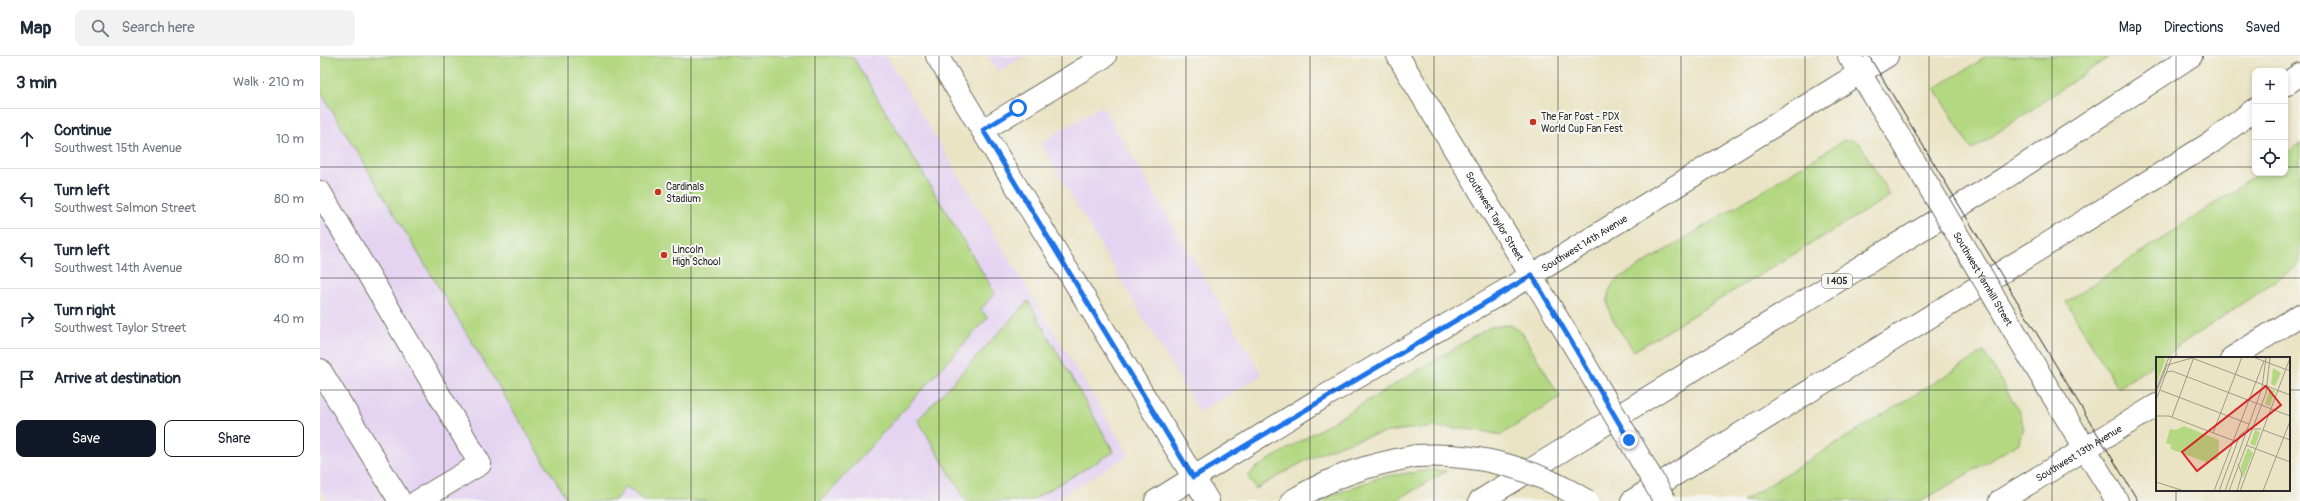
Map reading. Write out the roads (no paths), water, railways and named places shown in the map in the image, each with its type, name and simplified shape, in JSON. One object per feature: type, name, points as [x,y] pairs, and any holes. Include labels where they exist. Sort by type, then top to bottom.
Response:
[{"type":"main road","points":[[937,56],[1208,501]]},
{"type":"main road","points":[[983,130],[1105,56]]},
{"type":"main road","name":"Southwest Taylor Street","points":[[1398,56],[1580,354],[1665,501]]},
{"type":"main road","name":"Southwest 14th Avenue","points":[[1156,501],[1193,477],[1532,275],[1854,64],[1887,56]]},
{"type":"main road","name":"I 405","points":[[1480,501],[1998,182],[2191,56]]},
{"type":"main road","name":"Southwest Yamhill Street","points":[[1854,64],[2117,501]]},
{"type":"main road","points":[[2288,83],[2300,74]]},
{"type":"main road","points":[[1632,501],[2212,142],[2252,111]]},
{"type":"main road","points":[[320,192],[480,464],[418,501]]},
{"type":"main road","points":[[2234,357],[2300,315]]},
{"type":"main road","points":[[320,370],[400,501]]},
{"type":"main road","name":"Southwest 13th Avenue","points":[[2000,501],[2156,406]]},
{"type":"main road","points":[[1292,501],[1321,483],[1355,469],[1416,456],[1447,455],[1507,464],[1538,474],[1587,501]]},
{"type":"tram line","points":[[1869,56],[2138,501]]},
{"type":"place","name":"The Far Post - PDX World Cup Fan Fest","points":[[1533,122]]},
{"type":"place","name":"Cardinals Stadium","points":[[658,192]]},
{"type":"place","name":"Lincoln High School","points":[[664,255]]}]
